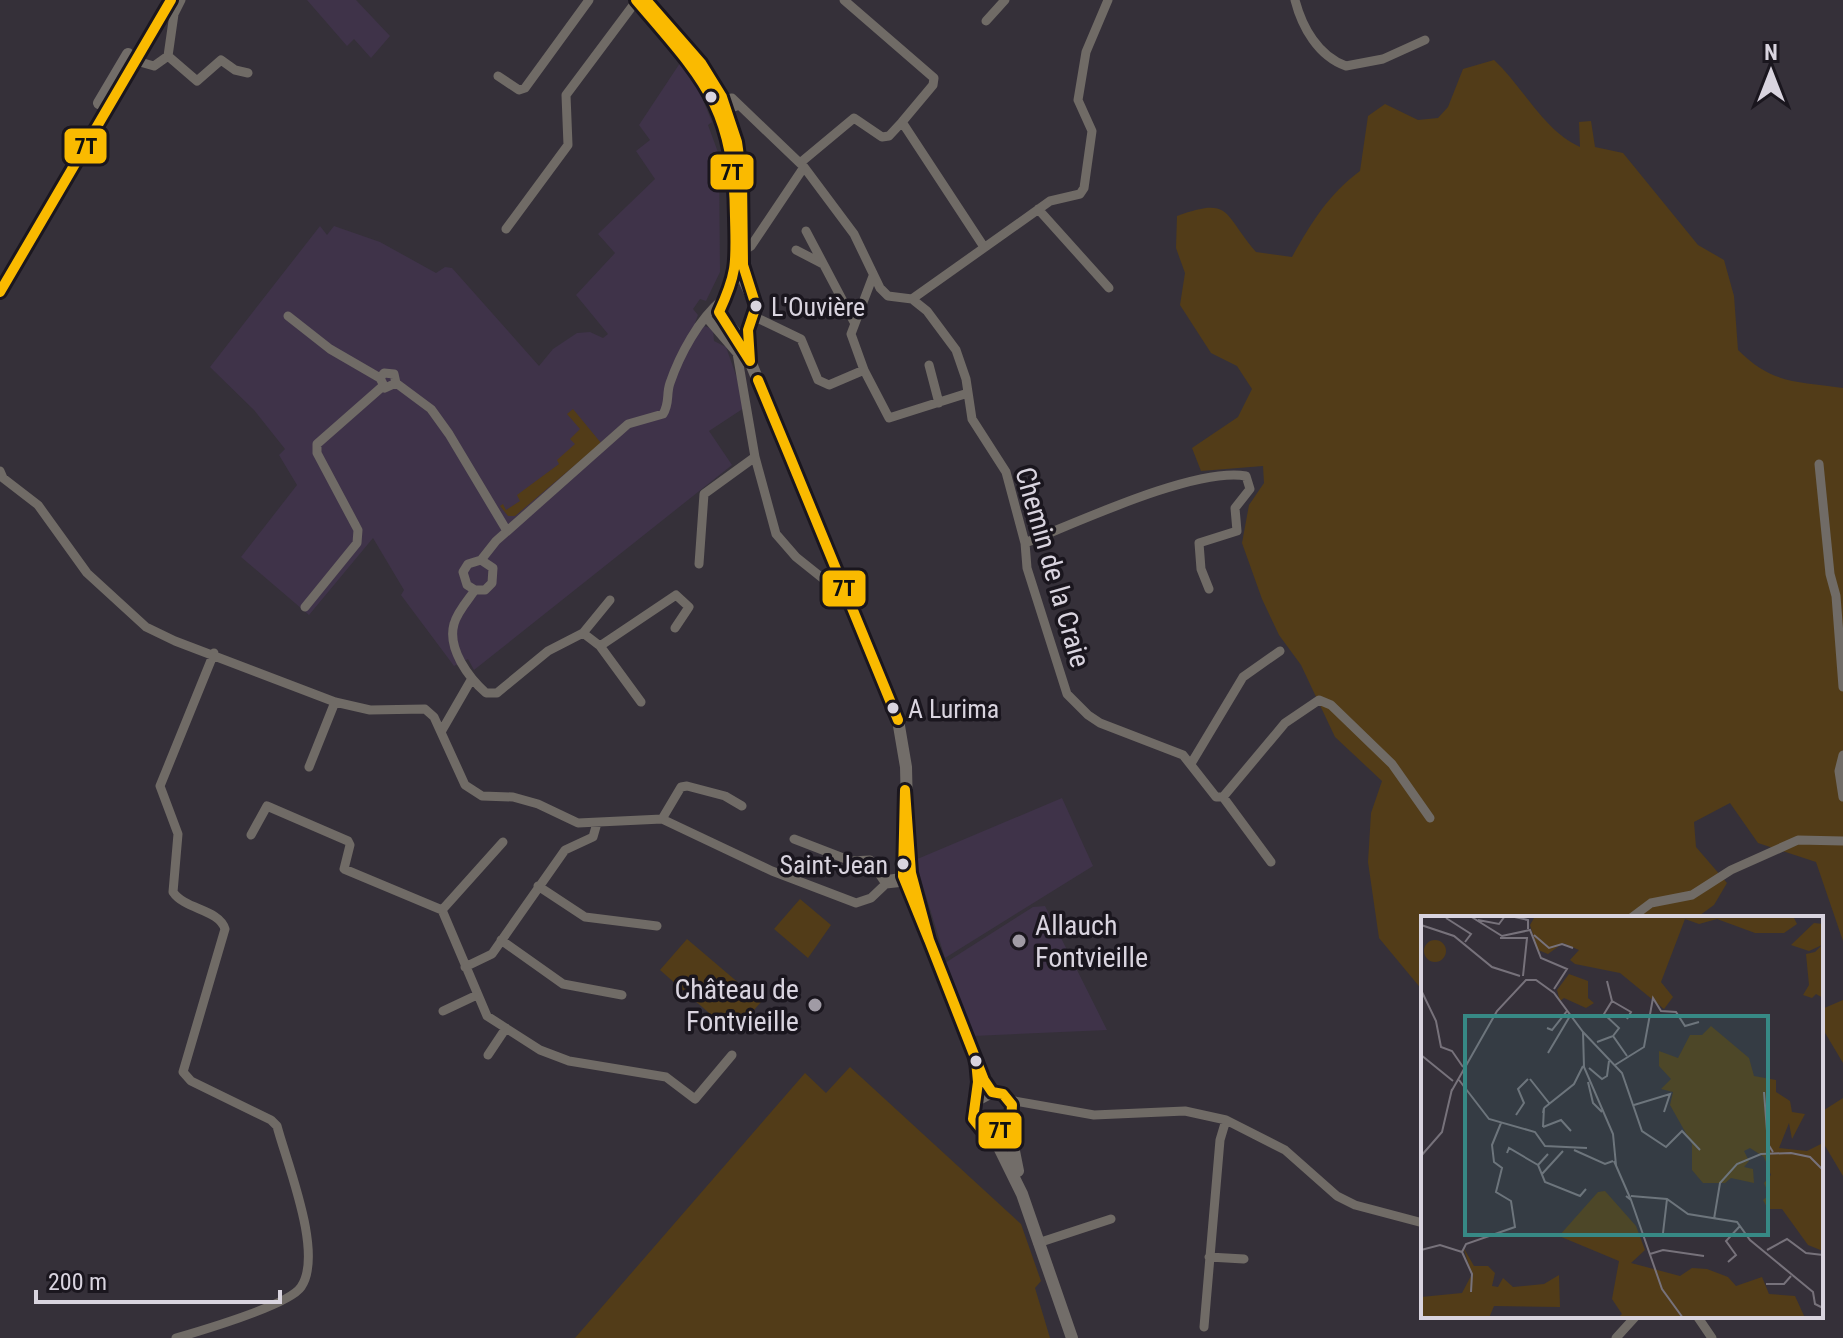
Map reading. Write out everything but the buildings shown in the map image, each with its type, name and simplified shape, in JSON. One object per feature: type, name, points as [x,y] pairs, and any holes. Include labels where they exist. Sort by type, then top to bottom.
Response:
[{"type":"main road","points":[[0,292],[162,0]]},
{"type":"main road","points":[[0,277],[130,58],[171,0]]},
{"type":"main road","points":[[636,0],[721,103],[735,178],[736,275],[726,296],[726,322],[750,361],[898,720],[906,767],[908,879],[976,1060],[992,1092],[1009,1100],[1022,1194]]},
{"type":"main road","points":[[646,0],[701,63],[721,103],[741,163],[742,250],[751,296],[756,306],[752,320],[750,361]]},
{"type":"main road","points":[[726,296],[741,291],[751,296]]},
{"type":"main road","points":[[726,322],[752,320]]},
{"type":"main road","points":[[976,1060],[977,1100],[973,1119],[981,1129],[992,1133],[1022,1194],[1072,1338]]},
{"type":"main road","points":[[977,1100],[992,1092]]},
{"type":"main road","points":[[992,1133],[1011,1121]]},
{"type":"street","points":[[130,58],[154,66],[168,56],[174,14],[181,0]]},
{"type":"street","points":[[498,76],[519,90],[525,88],[589,0]]},
{"type":"street","points":[[506,229],[568,145],[566,95],[636,0]]},
{"type":"street","points":[[742,250],[751,246],[802,165],[854,118],[882,137],[889,136],[933,85],[934,78],[844,0]]},
{"type":"street","points":[[986,21],[1005,0]]},
{"type":"street","points":[[912,299],[1038,209],[1060,197],[1080,194],[1086,185],[1092,131],[1078,100],[1086,52],[1108,0]]},
{"type":"street","points":[[1295,0],[1306,29],[1322,51],[1346,66],[1383,59],[1425,40]]},
{"type":"street","points":[[168,56],[197,81],[221,60],[235,70],[248,73]]},
{"type":"street","name":"Chemin de la Craie","points":[[721,103],[739,105],[802,165],[854,234],[873,276],[888,296],[912,299],[927,311],[956,350],[972,419],[1006,472],[1025,543],[1027,568],[1067,694],[1100,723],[1164,745],[1192,762],[1216,797],[1223,797],[1271,862]]},
{"type":"street","points":[[902,122],[984,247]]},
{"type":"street","points":[[1038,209],[1109,288]]},
{"type":"street","points":[[806,231],[854,322]]},
{"type":"street","points":[[796,250],[823,264]]},
{"type":"street","points":[[873,276],[851,334],[864,370],[889,418],[968,393]]},
{"type":"street","points":[[481,560],[493,568],[494,578],[489,587],[475,590],[467,585],[463,572],[468,564],[481,560],[507,531],[628,424],[663,414],[671,380],[706,317],[726,296]]},
{"type":"street","points":[[288,316],[330,349],[381,382]]},
{"type":"street","points":[[706,317],[726,322]]},
{"type":"street","points":[[706,317],[737,353],[755,457],[776,534],[796,557],[836,589],[847,593]]},
{"type":"street","points":[[752,320],[801,339],[822,384],[829,385],[864,370]]},
{"type":"street","points":[[929,365],[939,403]]},
{"type":"street","points":[[305,607],[357,543],[358,530],[317,453],[317,444],[391,372],[396,383],[431,409],[507,531]]},
{"type":"street","points":[[699,564],[704,494],[755,457]]},
{"type":"street","points":[[1819,464],[1830,574],[1836,596],[1843,687]]},
{"type":"street","points":[[0,471],[3,478],[38,505],[87,573],[137,619],[175,641],[214,653],[335,702],[370,710],[425,709],[434,717],[465,785],[472,793],[513,797],[538,804],[578,823],[662,819],[849,902],[871,898],[886,884],[908,879]]},
{"type":"street","points":[[1025,543],[1163,490],[1195,482],[1246,476],[1250,489],[1235,508],[1237,531],[1199,543],[1201,569],[1209,589]]},
{"type":"street","points":[[475,590],[457,618],[453,632],[471,680],[486,693],[497,693],[548,651],[583,633],[590,620],[610,600]]},
{"type":"street","points":[[600,646],[676,595],[689,607],[675,628]]},
{"type":"street","points":[[583,633],[600,646],[641,702]]},
{"type":"street","points":[[1192,762],[1243,677],[1280,651]]},
{"type":"street","points":[[176,1338],[230,1322],[296,1292],[304,1281],[310,1255],[277,1126],[271,1120],[191,1081],[183,1072],[225,929],[219,919],[177,899],[173,892],[178,834],[160,786],[214,653]]},
{"type":"street","points":[[441,732],[471,680]]},
{"type":"street","points":[[1223,797],[1285,723],[1319,700],[1331,705],[1392,764],[1430,818]]},
{"type":"street","points":[[309,767],[335,702]]},
{"type":"street","points":[[1843,755],[1839,771],[1843,797]]},
{"type":"street","points":[[662,819],[681,787],[687,786],[725,796],[742,806]]},
{"type":"street","points":[[251,835],[267,806],[348,841],[350,845],[344,869],[442,910],[487,1016],[540,1050],[569,1061],[666,1077],[695,1099],[732,1055]]},
{"type":"street","points":[[465,967],[492,954],[565,850],[593,837],[597,823]]},
{"type":"street","points":[[794,839],[851,861],[870,860],[886,884]]},
{"type":"street","points":[[1634,916],[1651,903],[1692,895],[1731,870],[1798,840],[1843,841]]},
{"type":"street","points":[[442,910],[503,842]]},
{"type":"street","points":[[538,886],[585,917],[657,926]]},
{"type":"street","points":[[501,940],[563,984],[622,995]]},
{"type":"street","points":[[443,1011],[477,995]]},
{"type":"street","points":[[487,1055],[506,1028]]},
{"type":"street","points":[[1009,1100],[1094,1115],[1185,1111],[1226,1120],[1285,1150],[1337,1196],[1355,1205],[1421,1222]]},
{"type":"street","points":[[1011,1121],[1028,1104]]},
{"type":"street","points":[[1204,1327],[1220,1140],[1226,1129],[1226,1120]]},
{"type":"street","points":[[1038,1243],[1111,1219]]},
{"type":"street","points":[[1209,1257],[1244,1259]]},
{"type":"street","points":[[1616,1338],[1634,1318]]},
{"type":"street","points":[[1698,1318],[1712,1338]]},
{"type":"shaded area","points":[[307,0],[356,0],[390,36],[371,58],[354,39],[347,46]]},
{"type":"shaded area","points":[[682,60],[692,74],[712,122],[708,125],[719,155],[720,272],[706,301],[700,299],[693,309],[698,315],[695,323],[713,329],[714,341],[726,347],[737,378],[744,408],[709,431],[732,465],[474,670],[468,659],[454,666],[401,595],[404,590],[373,538],[309,615],[241,557],[297,485],[279,455],[285,449],[254,410],[210,367],[320,226],[327,235],[334,226],[380,242],[436,273],[445,267],[452,268],[539,366],[553,349],[577,333],[590,332],[603,338],[608,334],[576,295],[615,253],[598,234],[655,179],[636,151],[650,140],[639,125]]},
{"type":"shaded area","points":[[1494,60],[1544,119],[1567,140],[1580,147],[1579,122],[1591,121],[1595,147],[1623,153],[1698,245],[1724,260],[1734,296],[1738,350],[1774,376],[1843,388],[1843,941],[1816,862],[1758,843],[1730,803],[1694,822],[1696,847],[1727,883],[1714,905],[1699,916],[1421,916],[1421,989],[1379,938],[1368,862],[1371,813],[1382,781],[1335,737],[1301,665],[1279,635],[1262,599],[1242,543],[1249,505],[1264,483],[1263,466],[1201,471],[1192,448],[1238,417],[1252,389],[1237,366],[1211,353],[1180,305],[1185,273],[1176,248],[1177,216],[1195,210],[1217,209],[1225,212],[1256,252],[1292,257],[1321,210],[1360,171],[1368,116],[1385,104],[1418,120],[1438,118],[1448,107],[1463,69]]},
{"type":"shaded area","points":[[573,409],[601,443],[515,516],[508,516],[500,506],[503,504],[506,510],[520,501],[517,495],[559,464],[557,460],[575,444],[570,439],[580,429],[567,414]]},
{"type":"shaded area","points":[[1062,798],[1093,866],[945,958],[915,860]]},
{"type":"shaded area","points":[[800,899],[831,925],[808,958],[774,929]]},
{"type":"shaded area","points":[[1045,906],[1107,1030],[973,1036],[945,963],[1033,907]]},
{"type":"shaded area","points":[[687,939],[761,1002],[733,1034],[660,970]]},
{"type":"shaded area","points":[[1843,1000],[1843,1063],[1823,1029],[1823,1009]]},
{"type":"shaded area","points":[[850,1067],[1021,1224],[1041,1281],[1035,1288],[1050,1338],[575,1338],[805,1073],[826,1093]]},
{"type":"shaded area","points":[[1843,1098],[1843,1176],[1823,1142],[1823,1111]]},
{"type":"transit line","name":"7T","points":[[0,292],[171,0]]},
{"type":"transit line","name":"7T","points":[[636,0],[697,75],[721,121],[733,179],[736,245],[733,276],[719,312],[750,361]]},
{"type":"transit line","name":"7T","points":[[646,0],[701,63],[722,97],[737,142],[742,178],[743,265],[756,306],[748,330],[750,361]]},
{"type":"transit line","name":"7T","points":[[758,380],[790,457]]},
{"type":"transit line","name":"7T","points":[[758,380],[790,457]]},
{"type":"transit line","name":"7T","points":[[790,457],[898,720]]},
{"type":"transit line","name":"7T","points":[[790,457],[898,720]]},
{"type":"transit line","name":"7T","points":[[905,790],[911,873],[929,940]]},
{"type":"transit line","name":"7T","points":[[905,790],[903,876],[929,940]]},
{"type":"transit line","name":"7T","points":[[929,940],[984,1080],[992,1092],[1003,1094],[1012,1105],[1011,1122],[998,1132],[981,1129],[973,1119],[978,1082],[976,1060],[929,940]]},
{"type":"place","name":"L'Ouvière","points":[[756,306]]},
{"type":"place","name":"A Lurima","points":[[893,708]]},
{"type":"place","name":"Saint-Jean","points":[[903,864]]},
{"type":"place","name":"Allauch Fontvieille","points":[[1019,941]]},
{"type":"place","name":"Château de Fontvieille","points":[[815,1005]]}]
